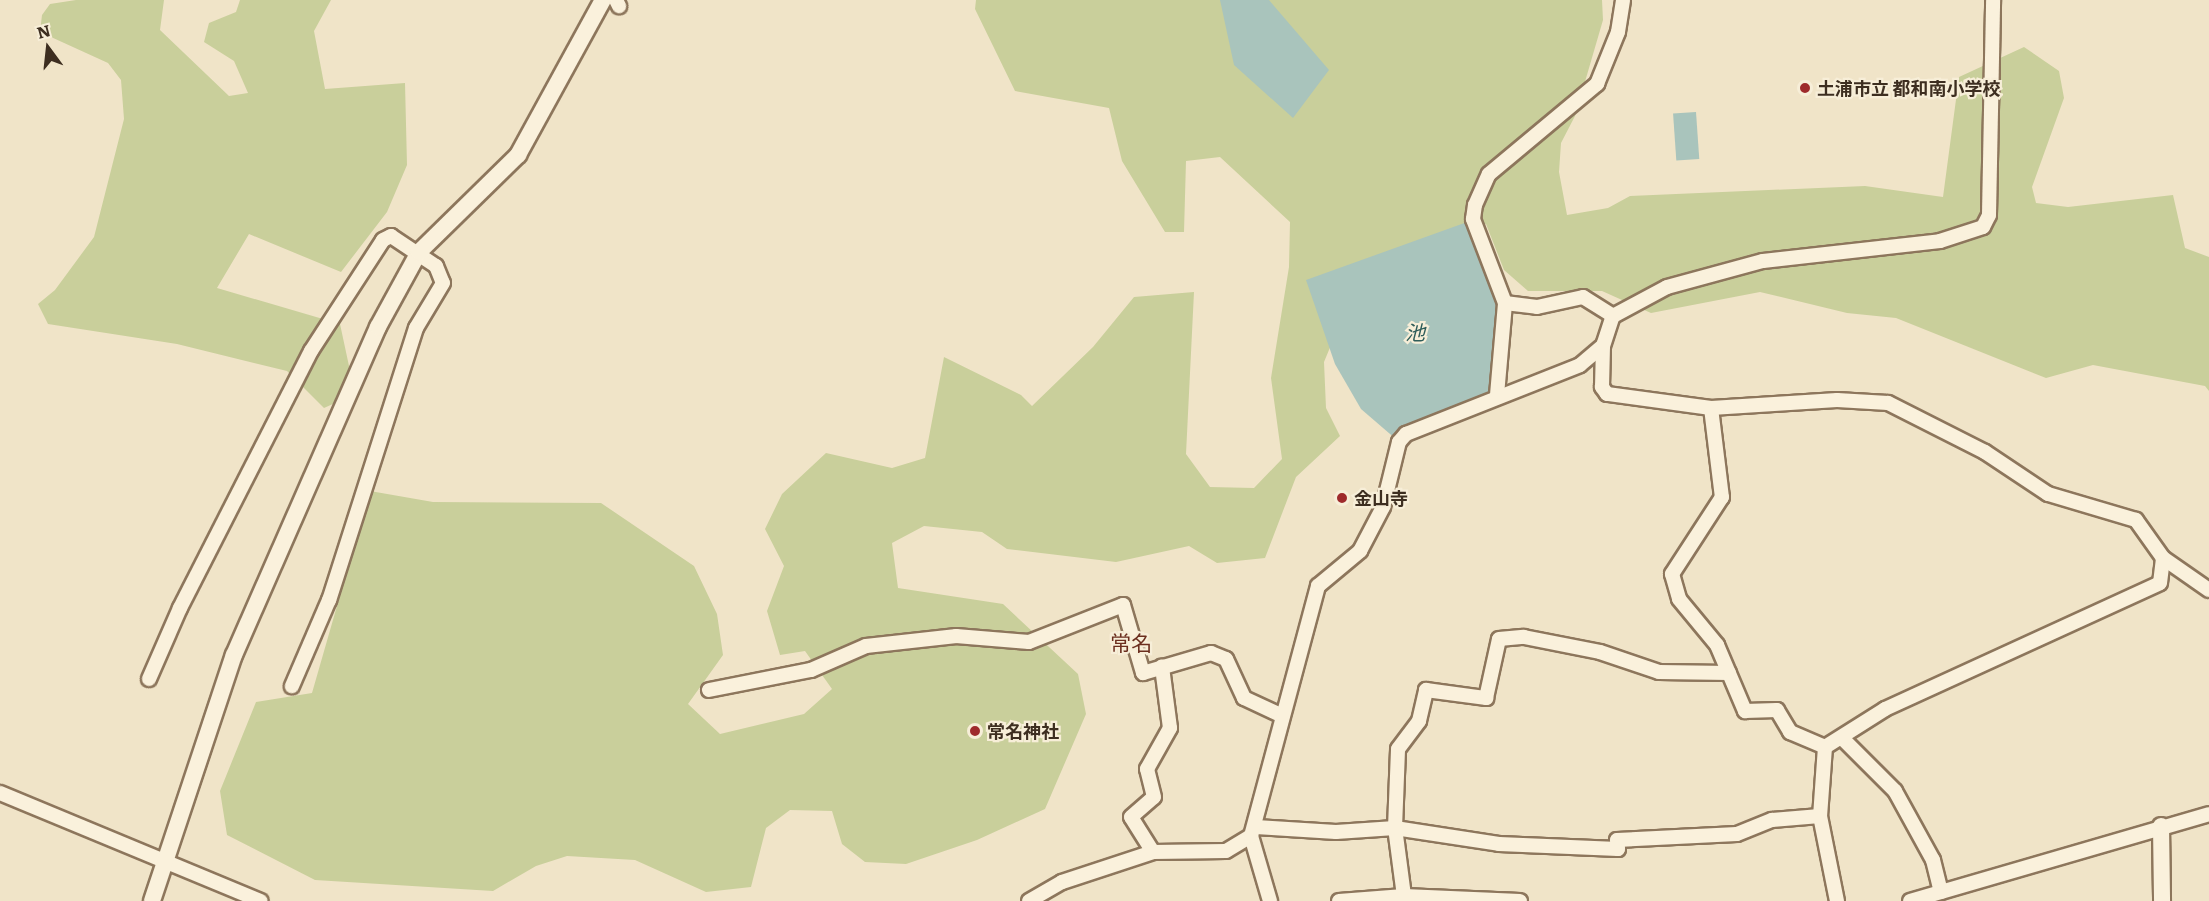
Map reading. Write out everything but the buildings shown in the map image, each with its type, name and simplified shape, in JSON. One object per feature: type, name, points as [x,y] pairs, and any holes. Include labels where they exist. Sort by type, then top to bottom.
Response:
[{"type":"street","points":[[1497,395],[1505,303],[1473,219],[1476,205],[1489,174],[1597,84],[1618,32],[1623,0]]},
{"type":"street","points":[[1993,0],[1989,215],[1983,226],[1940,241],[1763,261],[1667,287],[1613,316],[1603,346],[1602,387],[1607,394],[1711,408],[1837,400],[1888,403],[1985,452],[2048,494],[2136,520],[2163,558],[2209,590]]},
{"type":"street","points":[[152,901],[234,655],[378,327],[419,252],[518,155],[613,2]]},
{"type":"street","points":[[149,679],[180,608],[311,351],[382,240],[400,238],[443,274],[443,283],[416,328],[329,600],[292,686]]},
{"type":"street","points":[[1505,303],[1537,307],[1583,297],[1613,316]]},
{"type":"street","points":[[1270,901],[1254,832],[1257,801],[1280,715],[1318,586],[1360,551],[1383,507],[1399,442],[1406,434],[1497,395],[1580,365],[1603,346]]},
{"type":"street","points":[[1711,408],[1722,497],[1672,574],[1679,600],[1717,645],[1745,711],[1778,710],[1790,732],[1824,747]]},
{"type":"street","points":[[1824,747],[1842,738],[1885,709],[2160,583],[2163,558]]},
{"type":"street","points":[[709,690],[811,670],[866,646],[956,636],[1029,642],[1123,605],[1143,673],[1211,653],[1226,659],[1244,698],[1280,715]]},
{"type":"street","points":[[1404,896],[1395,828],[1398,749],[1419,721],[1426,690],[1486,698],[1500,639],[1524,638],[1600,652],[1659,672],[1729,674]]},
{"type":"street","points":[[1153,852],[1131,817],[1154,797],[1147,769],[1170,728],[1162,667]]},
{"type":"street","points":[[1842,738],[1894,790],[1933,860],[1941,892]]},
{"type":"street","points":[[1824,747],[1820,816],[1837,901]]},
{"type":"street","points":[[0,793],[261,901]]},
{"type":"street","points":[[1910,901],[2209,814]]},
{"type":"street","points":[[1029,901],[1062,882],[1153,852],[1226,851],[1254,832],[1336,832],[1395,828],[1499,844],[1618,849],[1617,840],[1737,834],[1772,820],[1820,816]]},
{"type":"street","points":[[2162,826],[2162,901]]},
{"type":"street","points":[[1339,901],[1404,896],[1520,901]]},
{"type":"green space","points":[[76,0],[164,0],[160,30],[229,96],[248,93],[234,61],[204,42],[209,23],[236,12],[240,0],[331,0],[314,31],[325,89],[405,83],[407,165],[387,212],[341,272],[249,234],[217,288],[340,324],[355,394],[324,408],[287,371],[177,344],[48,324],[38,304],[55,290],[94,237],[124,119],[121,80],[108,63],[40,32],[42,15],[50,4]]},
{"type":"green space","points":[[976,0],[1602,0],[1603,20],[1575,116],[1561,143],[1559,172],[1567,215],[1608,208],[1630,196],[1865,186],[1943,197],[1959,77],[2024,47],[2059,71],[2064,98],[2032,187],[2036,203],[2068,207],[2173,195],[2185,248],[2209,257],[2209,391],[2205,386],[2093,365],[2046,378],[1896,318],[1847,313],[1760,292],[1651,313],[1602,291],[1528,291],[1504,270],[1486,224],[1427,248],[1348,304],[1324,362],[1326,408],[1340,436],[1296,477],[1265,558],[1217,563],[1189,546],[1116,562],[1007,549],[982,532],[924,526],[892,543],[898,588],[1003,604],[1078,674],[1086,714],[1045,809],[977,840],[906,864],[865,862],[842,844],[832,811],[790,810],[766,828],[751,887],[706,892],[635,860],[567,856],[536,866],[493,891],[315,880],[227,835],[220,791],[256,702],[312,693],[370,491],[433,502],[601,503],[694,566],[717,614],[723,655],[688,704],[720,734],[804,714],[832,689],[805,651],[780,655],[767,611],[784,566],[765,529],[782,494],[826,453],[892,468],[925,458],[944,357],[1021,395],[1032,406],[1093,347],[1134,297],[1194,292],[1186,454],[1210,487],[1254,488],[1282,459],[1271,378],[1289,267],[1290,222],[1220,157],[1186,161],[1184,232],[1165,232],[1122,161],[1109,108],[1015,91],[975,9]]},
{"type":"water","points":[[1220,0],[1269,0],[1329,70],[1293,118],[1234,65]]},
{"type":"water","points":[[1696,112],[1699,159],[1676,160],[1673,114]]},
{"type":"water","name":"池","points":[[1470,221],[1502,304],[1495,392],[1397,440],[1361,409],[1335,364],[1306,280]]},
{"type":"place","name":"土浦市立 都和南小学校","points":[[1805,88]]},
{"type":"place","name":"金山寺","points":[[1342,498]]},
{"type":"place","name":"常名神社","points":[[975,731]]},
{"type":"district","name":"常名","points":[[1131,642]]}]
